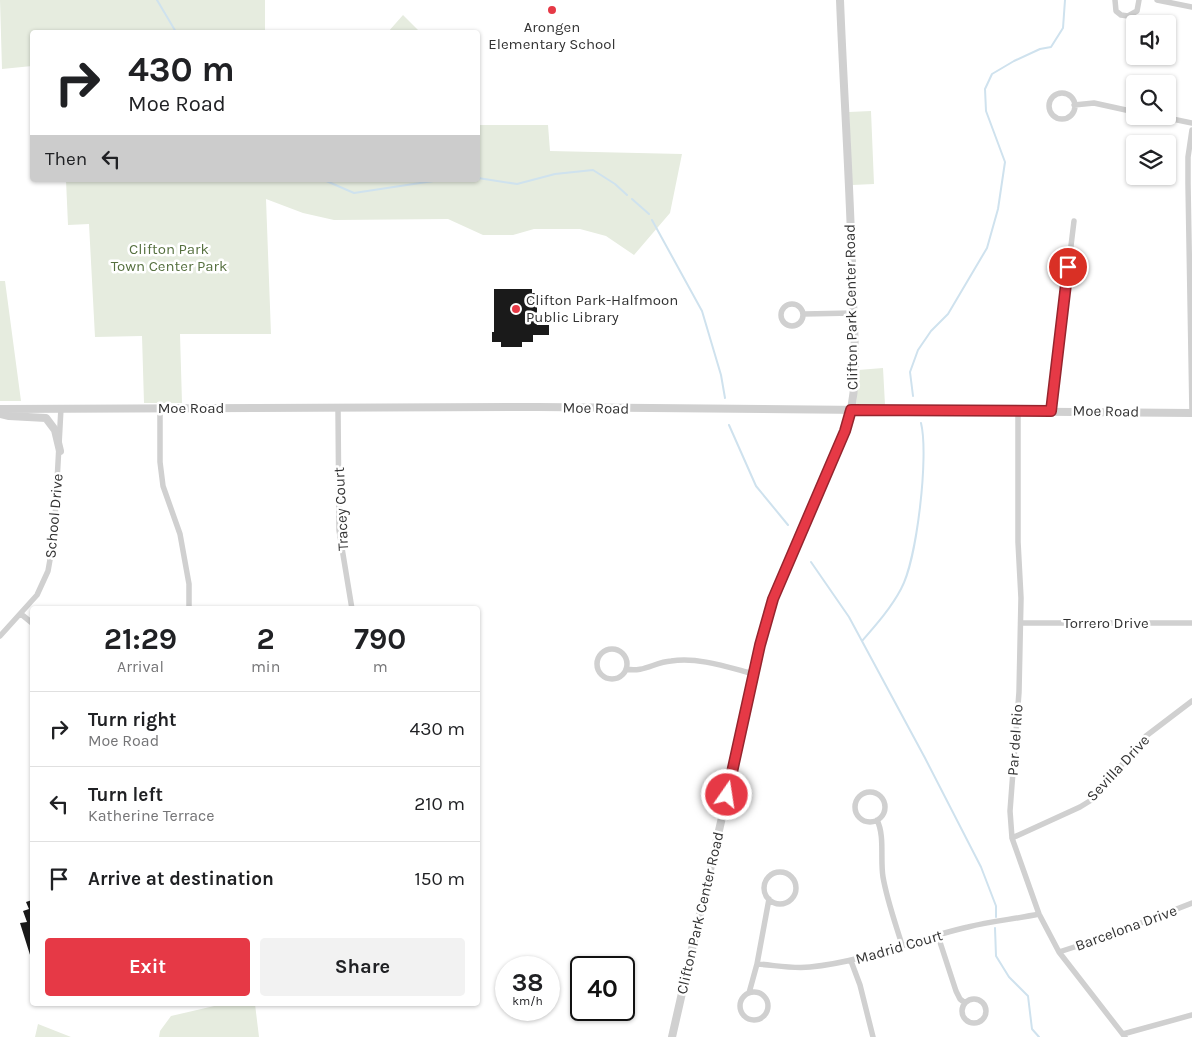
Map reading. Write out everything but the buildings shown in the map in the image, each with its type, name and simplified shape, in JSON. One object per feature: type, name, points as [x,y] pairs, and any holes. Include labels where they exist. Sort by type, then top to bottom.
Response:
[{"type":"street","name":"Clifton Park Center Road","points":[[672,1037],[766,624],[782,575],[845,431],[851,410],[854,387],[854,313],[840,0]]},
{"type":"street","points":[[1115,0],[1116,11],[1121,15],[1128,16],[1137,11],[1139,0]]},
{"type":"street","points":[[1157,0],[1192,7]]},
{"type":"street","points":[[1062,93],[1069,95],[1074,105],[1071,114],[1062,119],[1052,114],[1049,105],[1055,95],[1062,93]]},
{"type":"street","points":[[1074,105],[1094,103],[1126,110]]},
{"type":"street","points":[[1176,120],[1192,123]]},
{"type":"street","points":[[1192,130],[1188,157],[1188,184],[1192,413]]},
{"type":"street","points":[[1051,411],[1074,221]]},
{"type":"street","points":[[792,304],[801,308],[804,314],[799,324],[792,327],[786,325],[781,315],[785,306],[792,304]]},
{"type":"street","points":[[804,314],[854,313]]},
{"type":"street","name":"School Drive","points":[[0,636],[37,595],[48,571],[54,537],[60,451],[60,408]]},
{"type":"street","points":[[160,408],[160,462],[163,486],[180,534],[189,584],[189,606]]},
{"type":"street","name":"Tracey Court","points":[[338,408],[339,530],[352,606]]},
{"type":"street","name":"Moe Road","points":[[0,409],[1018,410],[1192,413]]},
{"type":"street","name":"Par del Rio","points":[[1018,410],[1018,542],[1021,623],[1019,692],[1010,811],[1012,838],[1039,914],[1059,952],[1124,1035]]},
{"type":"street","points":[[0,414],[46,418],[56,430],[60,451]]},
{"type":"street","points":[[21,614],[30,621]]},
{"type":"street","name":"Torrero Drive","points":[[1021,623],[1192,623]]},
{"type":"street","points":[[611,648],[618,650],[626,658],[626,669],[619,677],[609,679],[602,676],[598,670],[597,659],[604,650],[611,648]]},
{"type":"street","points":[[626,669],[639,670],[669,661],[698,660],[754,674]]},
{"type":"street","name":"Sevilla Drive","points":[[1012,838],[1080,807],[1093,799],[1146,736],[1192,702]]},
{"type":"street","points":[[874,792],[884,801],[884,812],[877,820],[866,821],[857,815],[855,804],[863,793],[874,792]]},
{"type":"street","points":[[877,820],[880,828],[883,876],[887,899],[902,945]]},
{"type":"street","points":[[749,993],[760,993],[768,1002],[767,1013],[759,1020],[748,1020],[741,1011],[741,1000],[749,993],[757,964],[769,898],[765,892],[765,885],[770,875],[781,872],[791,876],[796,886],[792,897],[786,902],[779,903],[769,898]]},
{"type":"street","name":"Barcelona Drive","points":[[1059,952],[1102,938],[1192,903]]},
{"type":"street","name":"Madrid Court","points":[[757,964],[808,968],[851,961],[968,927],[1039,914]]},
{"type":"street","points":[[938,936],[956,991],[960,999],[965,1003]]},
{"type":"street","points":[[851,961],[860,985],[873,1037]]},
{"type":"street","points":[[975,999],[982,1002],[986,1008],[984,1018],[977,1023],[966,1020],[962,1014],[965,1003],[975,999]]},
{"type":"street","points":[[1124,1035],[1192,1015]]},
{"type":"green space","points":[[0,0],[265,0],[265,30],[30,30],[30,66],[2,69]]},
{"type":"green space","points":[[403,15],[418,30],[390,30]]},
{"type":"green space","points":[[871,111],[874,184],[852,185],[849,112]]},
{"type":"green space","name":"Clifton Park Town Center Park","points":[[480,125],[548,125],[550,151],[682,154],[670,213],[634,255],[606,236],[580,229],[534,229],[513,235],[483,235],[448,219],[334,220],[303,213],[266,199],[271,334],[180,334],[182,403],[144,403],[142,336],[95,337],[89,224],[68,225],[66,182],[480,182]]},
{"type":"green space","points":[[0,281],[5,281],[21,401],[0,401]]},
{"type":"green space","points":[[883,368],[885,405],[856,405],[858,370]]},
{"type":"green space","points":[[214,1006],[255,1006],[259,1037],[159,1037],[160,1031],[171,1016]]},
{"type":"green space","points":[[38,1024],[71,1037],[35,1037]]},
{"type":"waterway","points":[[157,0],[175,30]]},
{"type":"waterway","points":[[913,396],[910,372],[918,350],[931,331],[948,314],[987,248],[998,209],[1005,162],[986,111],[985,89],[992,74],[1040,49],[1051,47],[1063,28],[1065,0]]},
{"type":"waterway","points":[[480,178],[517,184],[555,174],[593,170],[615,184],[627,195]]},
{"type":"waterway","points":[[329,182],[354,193],[427,182]]},
{"type":"waterway","points":[[632,199],[649,214]]},
{"type":"waterway","points":[[652,220],[702,311],[721,375],[725,398]]},
{"type":"waterway","points":[[862,641],[893,603],[907,575],[920,507],[924,458],[921,423]]},
{"type":"waterway","points":[[729,425],[756,486],[788,525]]},
{"type":"waterway","points":[[811,562],[849,617],[925,758],[981,867],[996,906],[996,917]]},
{"type":"waterway","points":[[995,928],[996,956],[1009,977],[1028,996],[1032,1029],[1039,1037]]},
{"type":"place","name":"Arongen Elementary School","points":[[552,10]]},
{"type":"place","name":"Clifton Park-Halfmoon Public Library","points":[[516,309]]},
{"type":"route","points":[[727,795],[760,645],[773,599],[845,431],[851,410],[1051,411],[1068,267]]}]
